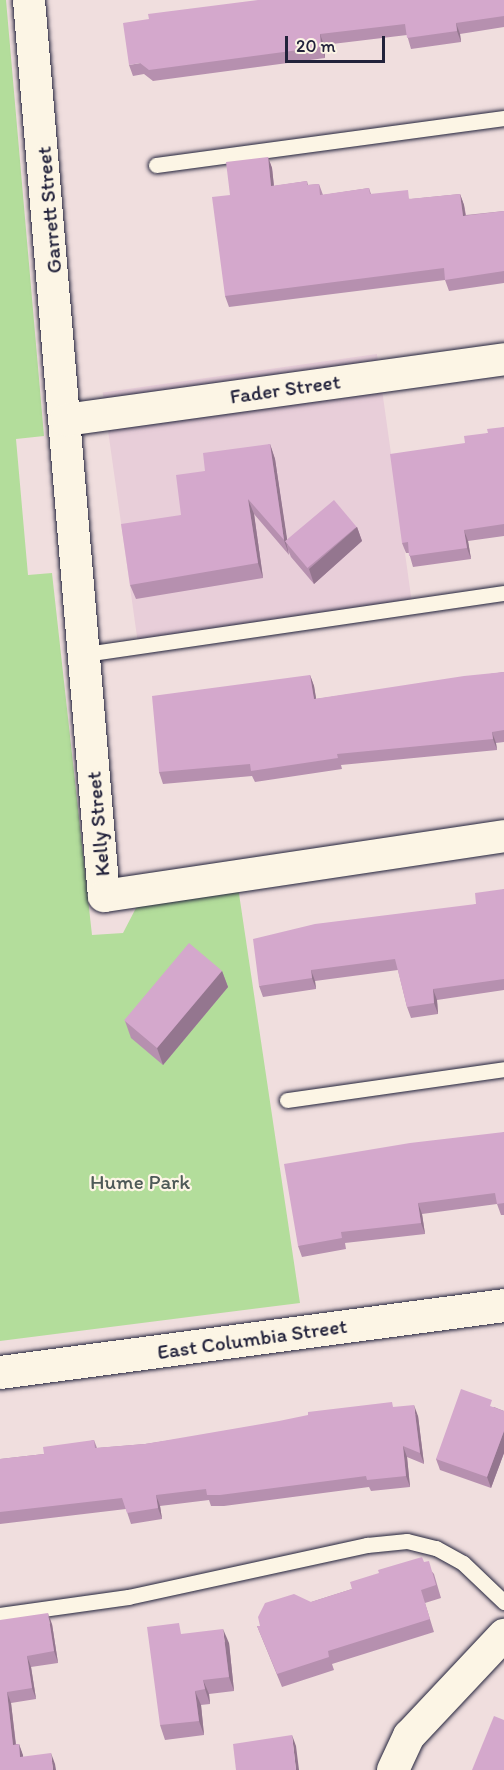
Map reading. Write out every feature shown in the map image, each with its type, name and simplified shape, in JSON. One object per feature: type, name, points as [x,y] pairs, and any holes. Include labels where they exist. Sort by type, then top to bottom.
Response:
[{"type":"main road","name":"East Columbia Street","points":[[0,1372],[504,1305]]},
{"type":"street","name":"Garrett Street","points":[[29,0],[66,420]]},
{"type":"street","name":"Fader Street","points":[[66,420],[504,359]]},
{"type":"street","name":"Kelly Street","points":[[66,420],[104,896],[504,836]]},
{"type":"street","points":[[393,1770],[409,1736],[504,1635]]},
{"type":"lane","points":[[156,165],[504,118]]},
{"type":"lane","points":[[85,654],[504,593]]},
{"type":"lane","points":[[287,1100],[504,1069]]},
{"type":"lane","points":[[0,1615],[128,1597],[367,1545],[406,1541],[436,1548],[464,1563],[504,1602]]},
{"type":"shaded area","points":[[377,354],[413,613],[139,652],[103,393]]},
{"type":"green space","name":"Hume Park","points":[[0,0],[6,0],[44,436],[16,439],[28,575],[52,573],[92,935],[123,933],[137,906],[238,887],[300,1303],[0,1341]]},
{"type":"building","points":[[258,0],[504,0],[504,16],[456,23],[457,31],[407,38],[405,24],[320,34],[321,47],[149,70],[140,63],[129,65],[123,23],[149,19],[148,14]]},
{"type":"building","points":[[268,157],[271,186],[307,181],[307,185],[319,184],[320,195],[369,188],[370,194],[408,190],[409,199],[460,194],[463,216],[504,211],[504,271],[445,280],[444,268],[225,296],[212,197],[230,195],[226,162]]},
{"type":"building","points":[[504,427],[504,524],[464,530],[467,548],[409,556],[408,542],[402,543],[390,454],[465,443],[464,436],[488,433],[487,429]]},
{"type":"building","points":[[270,444],[284,540],[248,499],[258,563],[130,585],[121,524],[181,515],[176,475],[205,471],[203,453]]},
{"type":"building","points":[[334,500],[356,527],[307,568],[285,541]]},
{"type":"building","points":[[504,672],[504,730],[492,732],[493,739],[337,754],[338,758],[251,771],[250,764],[159,772],[152,696],[310,675],[314,699]]},
{"type":"building","points":[[504,889],[504,979],[433,989],[434,1003],[407,1007],[395,959],[311,970],[312,978],[259,986],[253,939],[315,924],[476,904],[475,893]]},
{"type":"building","points":[[189,943],[222,971],[157,1048],[124,1020]]},
{"type":"building","points":[[504,1132],[504,1203],[497,1204],[495,1193],[418,1203],[421,1223],[341,1232],[342,1238],[298,1246],[284,1164],[410,1143]]},
{"type":"building","points":[[461,1389],[492,1400],[490,1406],[504,1411],[504,1431],[487,1477],[436,1459]]},
{"type":"building","points":[[392,1402],[393,1407],[414,1405],[420,1453],[403,1446],[406,1476],[367,1480],[366,1476],[220,1495],[207,1495],[206,1489],[156,1495],[158,1508],[127,1513],[122,1498],[0,1512],[0,1459],[44,1454],[43,1447],[94,1440],[95,1448],[145,1444],[279,1421],[308,1415],[308,1412]]},
{"type":"building","points":[[422,1557],[424,1562],[429,1561],[436,1585],[421,1590],[430,1619],[328,1651],[329,1657],[277,1674],[257,1626],[260,1626],[258,1617],[265,1603],[294,1594],[311,1602],[352,1589],[350,1582],[379,1573],[378,1570]]},
{"type":"building","points":[[48,1613],[54,1651],[27,1656],[32,1688],[7,1692],[13,1745],[19,1744],[20,1757],[51,1753],[53,1770],[0,1770],[0,1620]]},
{"type":"building","points":[[179,1623],[181,1634],[223,1629],[229,1677],[203,1680],[205,1689],[195,1691],[199,1721],[160,1725],[147,1627]]},
{"type":"building","points":[[494,1716],[504,1720],[504,1770],[472,1770]]},
{"type":"building","points":[[292,1735],[296,1770],[236,1770],[233,1744]]}]
